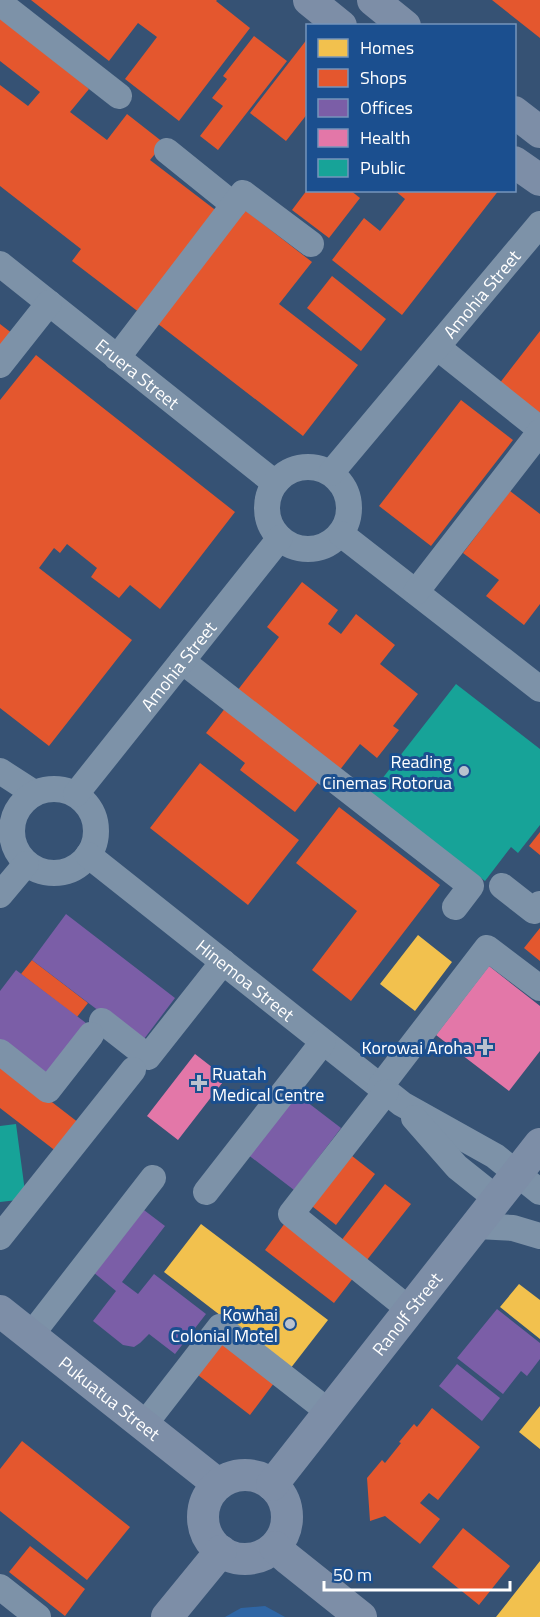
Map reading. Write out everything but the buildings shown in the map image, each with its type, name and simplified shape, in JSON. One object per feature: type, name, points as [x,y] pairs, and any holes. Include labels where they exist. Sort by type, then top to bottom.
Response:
[{"type":"main road","points":[[309,0],[339,24]]},
{"type":"main road","points":[[373,0],[403,24]]},
{"type":"main road","points":[[516,114],[540,132]]},
{"type":"main road","points":[[516,163],[540,180]]},
{"type":"main road","name":"Ranolf Street","points":[[272,1485],[497,1199],[528,1183],[540,1144]]},
{"type":"main road","name":"Pukuatua Street","points":[[0,1311],[218,1484]]},
{"type":"main road","points":[[246,1475],[258,1477],[278,1491],[288,1514],[287,1526],[283,1537],[268,1553],[259,1558],[229,1557],[212,1543],[203,1521],[204,1510],[208,1498],[218,1484],[235,1476],[246,1475]]},
{"type":"main road","points":[[275,1547],[361,1617]]},
{"type":"main road","points":[[167,1617],[221,1551]]},
{"type":"street","points":[[0,3],[119,96]]},
{"type":"street","points":[[167,151],[234,205]]},
{"type":"street","points":[[117,358],[243,192],[310,244]]},
{"type":"street","name":"Amohia Street","points":[[331,473],[540,224]]},
{"type":"street","name":"Eruera Street","points":[[0,264],[275,483]]},
{"type":"street","points":[[0,365],[49,303]]},
{"type":"street","points":[[416,592],[540,430],[437,347]]},
{"type":"street","points":[[298,467],[318,467],[331,473],[347,492],[350,513],[346,526],[328,544],[319,548],[300,549],[287,543],[280,538],[271,525],[267,511],[267,501],[275,483],[280,477],[298,467]]},
{"type":"street","points":[[340,534],[540,689]]},
{"type":"street","name":"Amohia Street","points":[[76,794],[280,538]]},
{"type":"street","points":[[182,661],[471,886],[455,907]]},
{"type":"street","points":[[0,771],[34,793]]},
{"type":"street","points":[[48,789],[62,789],[76,794],[87,804],[94,816],[96,835],[92,849],[84,861],[73,869],[60,873],[39,871],[26,864],[13,843],[7,811],[19,806],[34,793],[48,789]]},
{"type":"street","name":"Hinemoa Street","points":[[88,855],[389,1094],[495,1156],[528,1183]]},
{"type":"street","points":[[0,895],[26,864]]},
{"type":"street","points":[[502,886],[534,911],[540,904]]},
{"type":"street","points":[[410,1310],[291,1214],[389,1094],[487,948],[540,988]]},
{"type":"street","points":[[0,1052],[48,1090],[96,1028],[148,1057],[223,962]]},
{"type":"street","points":[[206,1192],[324,1042]]},
{"type":"street","points":[[0,1237],[132,1070]]},
{"type":"street","name":"Hinemoa Street","points":[[389,1094],[457,1167],[497,1199]]},
{"type":"street","points":[[31,1335],[153,1178]]},
{"type":"street","points":[[477,1226],[513,1228],[540,1236]]},
{"type":"street","points":[[144,1425],[220,1327],[329,1412]]},
{"type":"street","points":[[0,1587],[38,1617]]},
{"type":"shaded area","points":[[265,1606],[285,1617],[225,1617],[241,1608]]},
{"type":"place","name":"Reading Cinemas Rotorua","points":[[464,771]]},
{"type":"place","name":"Korowai Aroha","points":[[485,1047]]},
{"type":"place","name":"Ruatah Medical Centre","points":[[199,1083]]},
{"type":"place","name":"Kowhai Colonial Motel","points":[[290,1324]]}]
